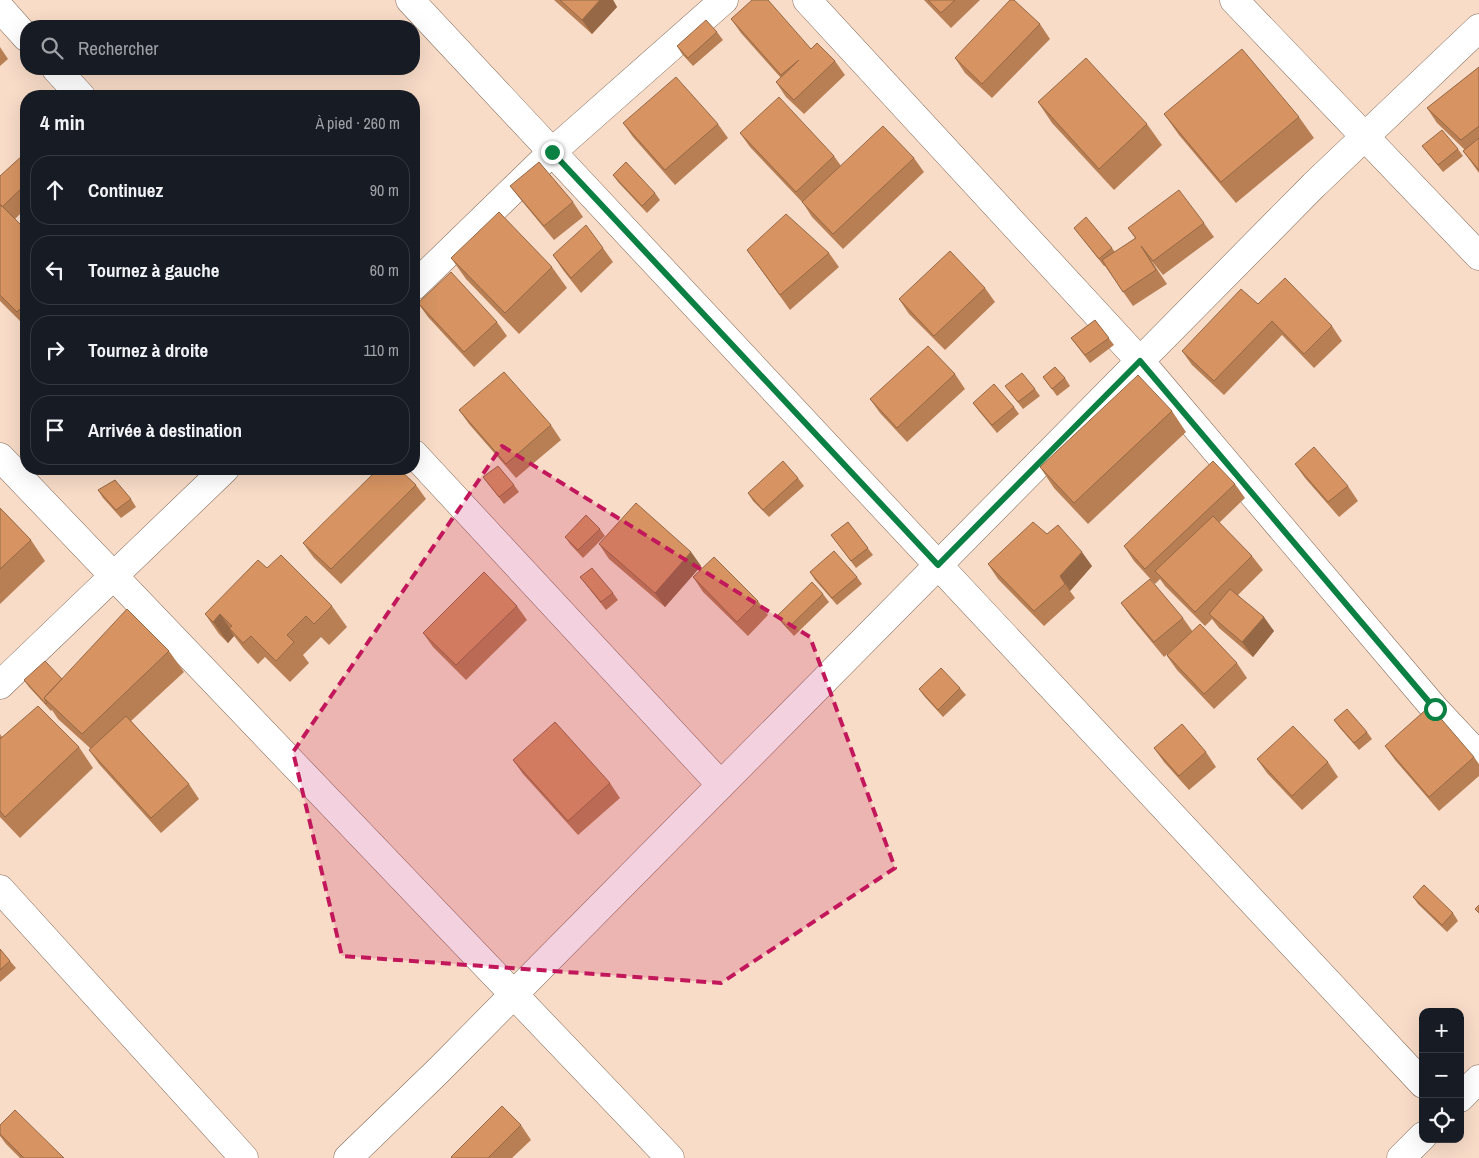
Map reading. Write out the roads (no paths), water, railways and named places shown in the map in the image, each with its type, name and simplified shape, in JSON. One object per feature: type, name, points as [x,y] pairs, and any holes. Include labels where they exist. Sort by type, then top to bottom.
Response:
[{"type":"street","points":[[410,0],[1419,1080]]},
{"type":"street","points":[[420,280],[552,152],[724,0]]},
{"type":"street","points":[[807,0],[1140,361],[1435,709],[1479,756]]},
{"type":"street","points":[[1234,0],[1479,256]]},
{"type":"street","points":[[0,8],[20,30]]},
{"type":"street","points":[[348,1158],[513,995],[1314,185],[1479,28]]},
{"type":"street","points":[[62,75],[76,90]]},
{"type":"street","points":[[0,457],[670,1158]]},
{"type":"street","points":[[420,460],[721,785]]},
{"type":"street","points":[[0,685],[218,475]]},
{"type":"street","points":[[0,889],[244,1158]]},
{"type":"street","points":[[1464,1094],[1479,1079]]},
{"type":"street","points":[[1401,1158],[1419,1140]]}]
